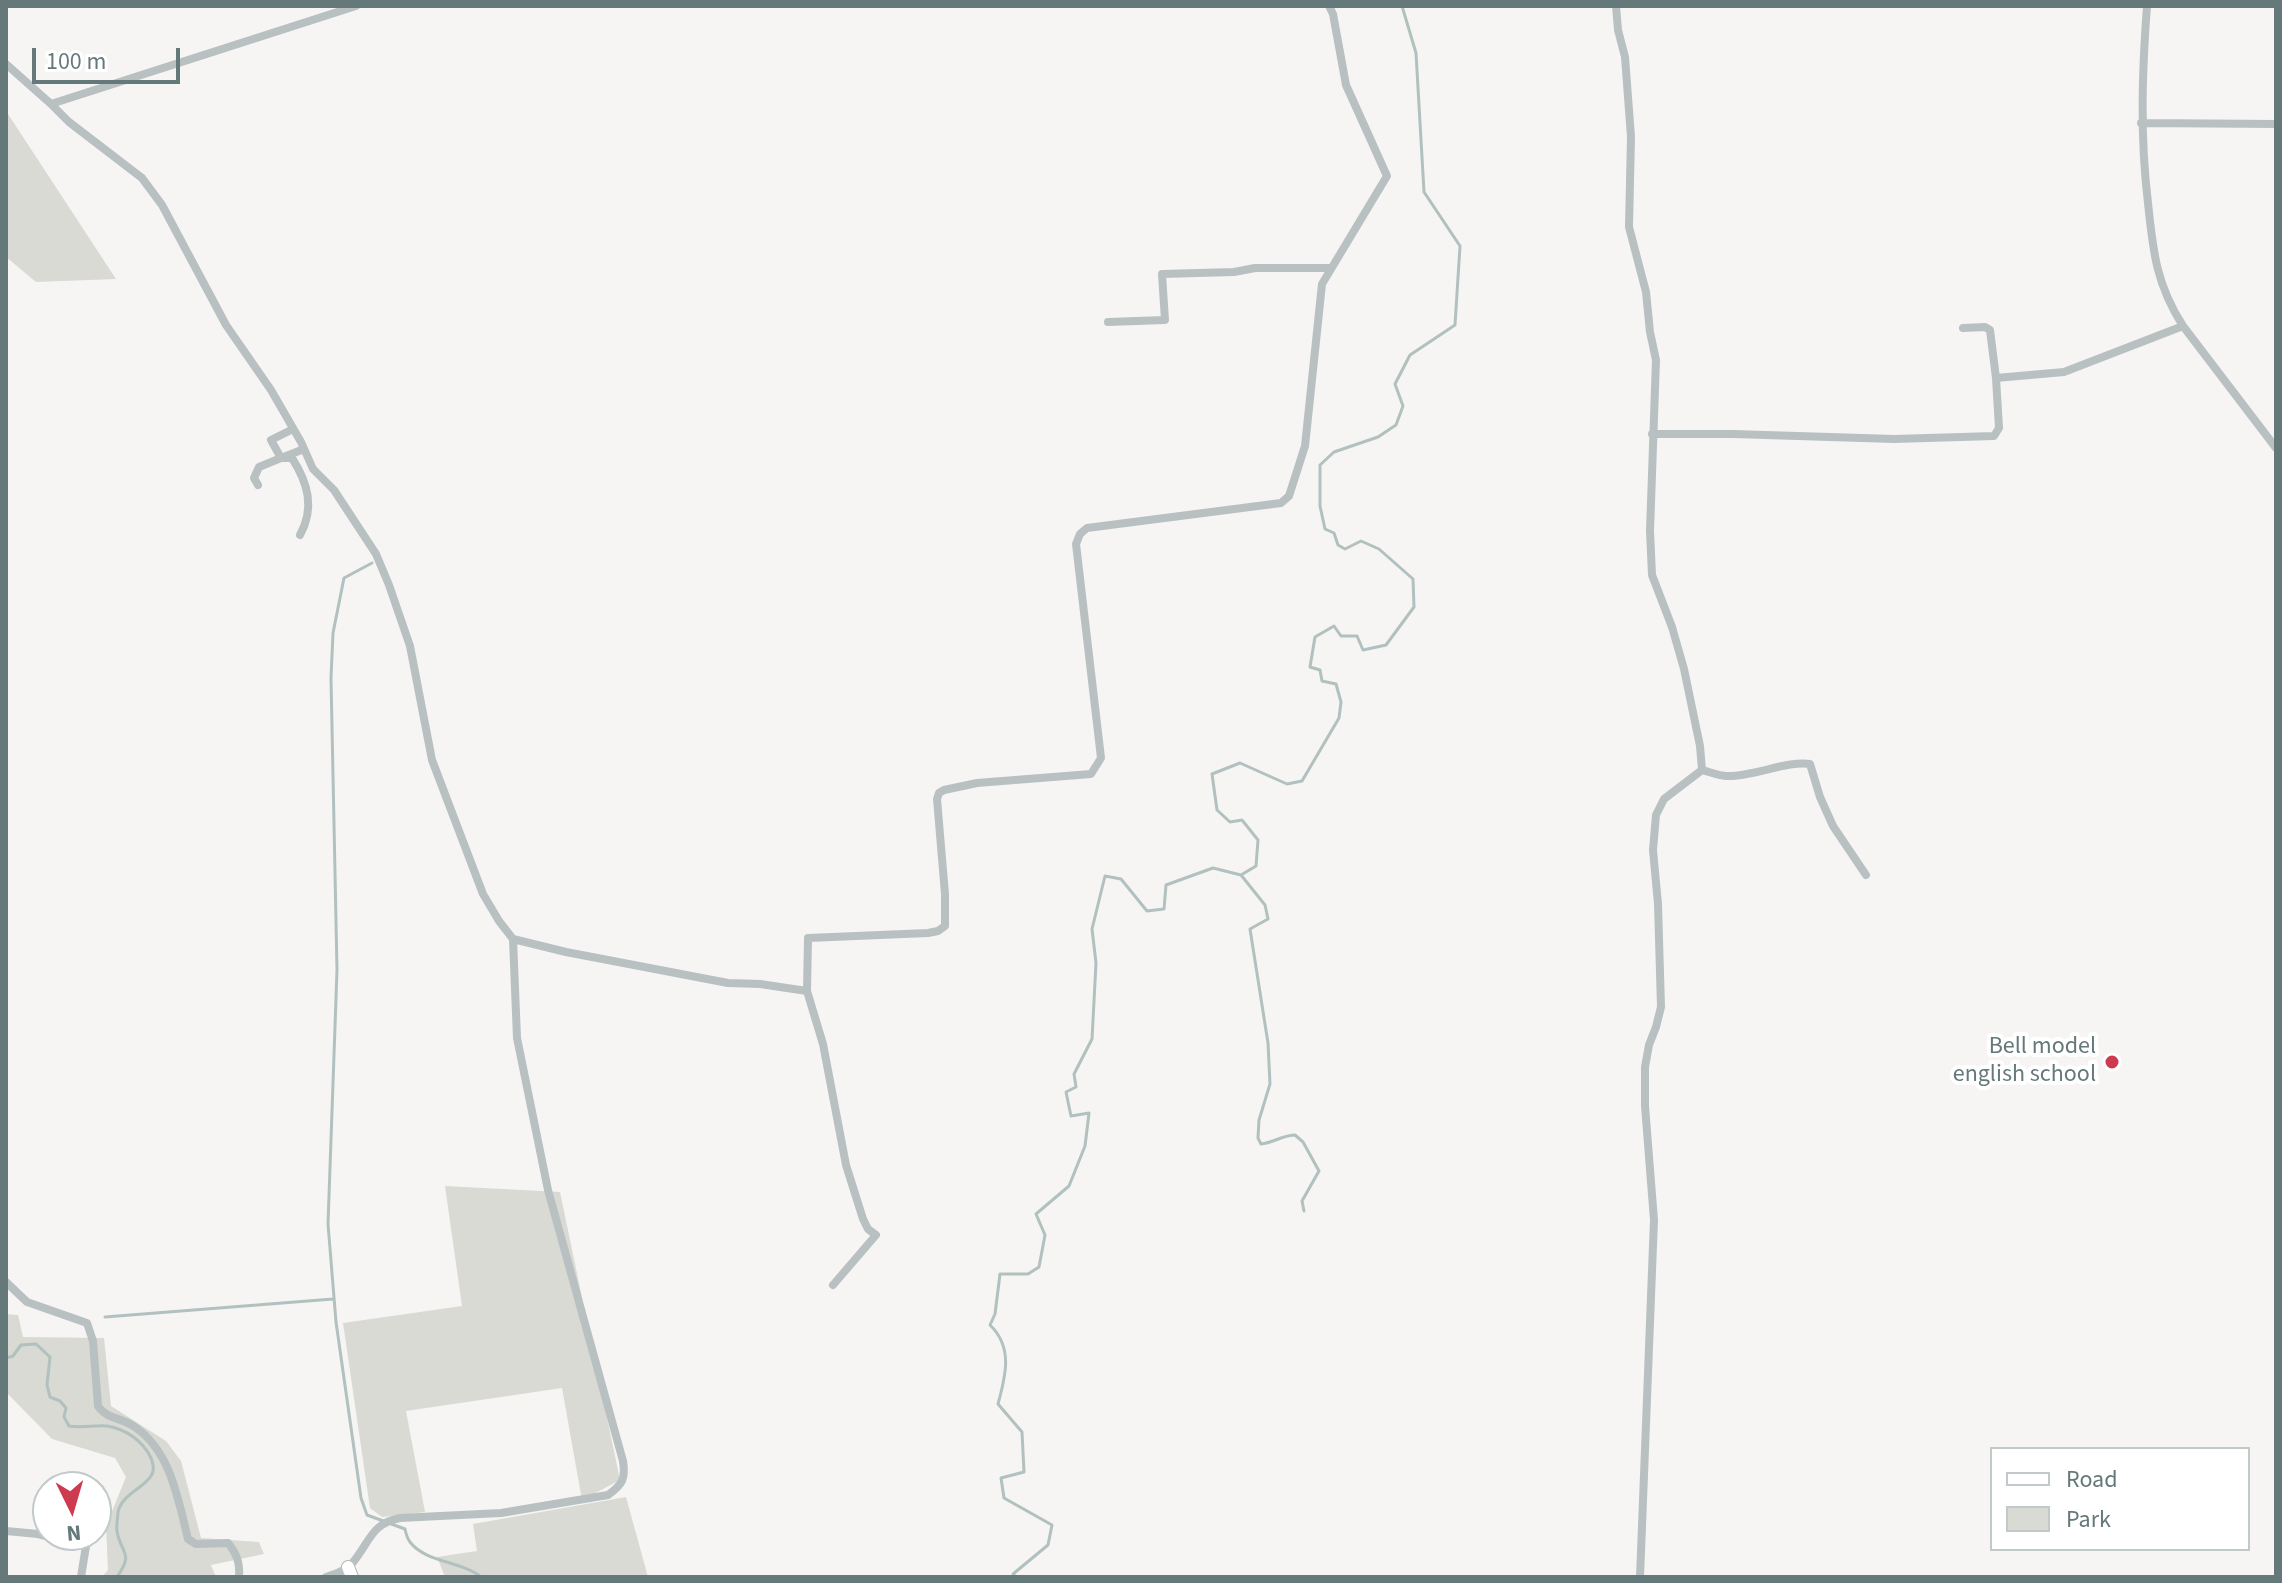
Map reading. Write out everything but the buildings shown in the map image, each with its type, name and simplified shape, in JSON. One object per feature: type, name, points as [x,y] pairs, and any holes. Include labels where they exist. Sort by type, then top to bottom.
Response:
[{"type":"street","points":[[51,104],[356,6]]},
{"type":"street","points":[[833,1285],[876,1235],[868,1229],[863,1219],[846,1165],[823,1044],[807,991],[808,938],[938,931],[945,926],[939,793],[977,783],[1091,774],[1097,767],[1101,758],[1076,544],[1080,534],[1087,528],[1281,503],[1289,496],[1305,446],[1322,284],[1387,176],[1346,85],[1329,6]]},
{"type":"street","points":[[1616,6],[1625,57],[1631,137],[1629,227],[1646,292],[1656,360],[1650,531],[1652,575],[1684,669],[1702,770]]},
{"type":"street","points":[[2147,6],[2141,123],[2159,278],[2169,304],[2183,326],[2276,448]]},
{"type":"street","points":[[6,64],[69,122],[142,178],[162,205],[226,325],[271,390],[313,469],[334,490],[376,554],[410,646],[432,760],[483,894],[513,939],[517,1038],[548,1190],[612,1417],[623,1461],[624,1480],[608,1495],[501,1513],[385,1521],[364,1544],[350,1572],[326,1577]]},
{"type":"street","points":[[2141,123],[2276,124]]},
{"type":"street","points":[[1108,322],[1165,320],[1162,274],[1234,272],[1255,268],[1330,268]]},
{"type":"street","points":[[1996,378],[2064,372],[2183,326]]},
{"type":"street","points":[[1652,434],[1894,439],[1994,436],[1999,428],[1990,330],[1985,327],[1963,328]]},
{"type":"street","points":[[281,458],[271,440],[293,429]]},
{"type":"street","points":[[258,485],[254,478],[259,467],[304,449]]},
{"type":"street","points":[[281,458],[292,458],[307,491],[308,514],[300,535]]},
{"type":"street","points":[[1702,770],[1726,776],[1796,763],[1810,764],[1833,826],[1866,875]]},
{"type":"street","points":[[1640,1577],[1654,1220],[1645,1120],[1645,1067],[1661,1007],[1653,850],[1656,815],[1664,799],[1702,770]]},
{"type":"street","points":[[513,939],[728,983],[807,991]]},
{"type":"street","points":[[6,1282],[27,1302],[87,1323],[93,1341],[98,1406],[102,1413],[135,1426],[155,1447],[169,1469],[188,1539],[196,1544],[228,1543],[236,1552],[239,1577]]},
{"type":"street","points":[[6,1531],[38,1534],[86,1546],[81,1577]]},
{"type":"green space","points":[[6,111],[116,279],[36,282],[6,257]]},
{"type":"green space","points":[[445,1186],[560,1192],[620,1480],[582,1500],[562,1388],[406,1411],[425,1512],[382,1517],[370,1508],[343,1323],[462,1306]]},
{"type":"green space","points":[[6,1314],[18,1315],[23,1337],[104,1338],[111,1406],[166,1441],[181,1461],[201,1538],[259,1542],[264,1554],[211,1565],[216,1577],[102,1577],[108,1570],[107,1551],[112,1551],[112,1511],[126,1477],[115,1458],[52,1439],[6,1392]]},
{"type":"green space","points":[[626,1497],[648,1577],[445,1577],[437,1557],[477,1551],[473,1524]]},
{"type":"waterway","points":[[1016,1577],[1013,1574],[1048,1545],[1052,1525],[1004,1498],[1001,1478],[1024,1472],[1022,1432],[998,1404],[1005,1372],[1005,1352],[990,1325],[995,1314],[1000,1274],[1028,1274],[1039,1267],[1045,1235],[1036,1214],[1069,1186],[1085,1146],[1089,1113],[1071,1116],[1066,1092],[1076,1087],[1074,1074],[1092,1039],[1096,963],[1092,929],[1105,876],[1121,879],[1147,911],[1164,909],[1166,885],[1213,868],[1241,875],[1256,866],[1258,840],[1242,820],[1230,822],[1217,810],[1212,774],[1240,763],[1287,784],[1302,781],[1339,718],[1341,702],[1336,684],[1322,681],[1320,670],[1310,667],[1315,637],[1334,626],[1341,636],[1357,636],[1363,650],[1386,645],[1414,607],[1413,579],[1379,549],[1361,541],[1345,549],[1338,545],[1334,533],[1325,529],[1320,506],[1320,465],[1334,452],[1378,437],[1396,425],[1403,406],[1395,384],[1410,355],[1455,325],[1460,246],[1424,192],[1416,53],[1402,6]]},
{"type":"waterway","points":[[372,563],[344,578],[333,633],[331,678],[337,970],[328,1224],[336,1322],[361,1498],[367,1515],[405,1529],[410,1542],[425,1554],[481,1577]]},
{"type":"waterway","points":[[1241,875],[1265,905],[1268,919],[1250,929],[1268,1043],[1270,1084],[1259,1120],[1258,1138],[1261,1144],[1295,1135],[1303,1142],[1319,1171],[1302,1201],[1304,1211]]},
{"type":"waterway","points":[[105,1317],[333,1299]]},
{"type":"waterway","points":[[6,1358],[13,1356],[21,1345],[36,1344],[50,1357],[47,1385],[50,1397],[66,1408],[64,1417],[69,1426],[107,1426],[121,1430],[139,1441],[148,1452],[153,1469],[151,1476],[124,1500],[118,1512],[117,1531],[126,1557],[117,1577]]},
{"type":"place","name":"Bell model english school","points":[[2112,1062]]}]
